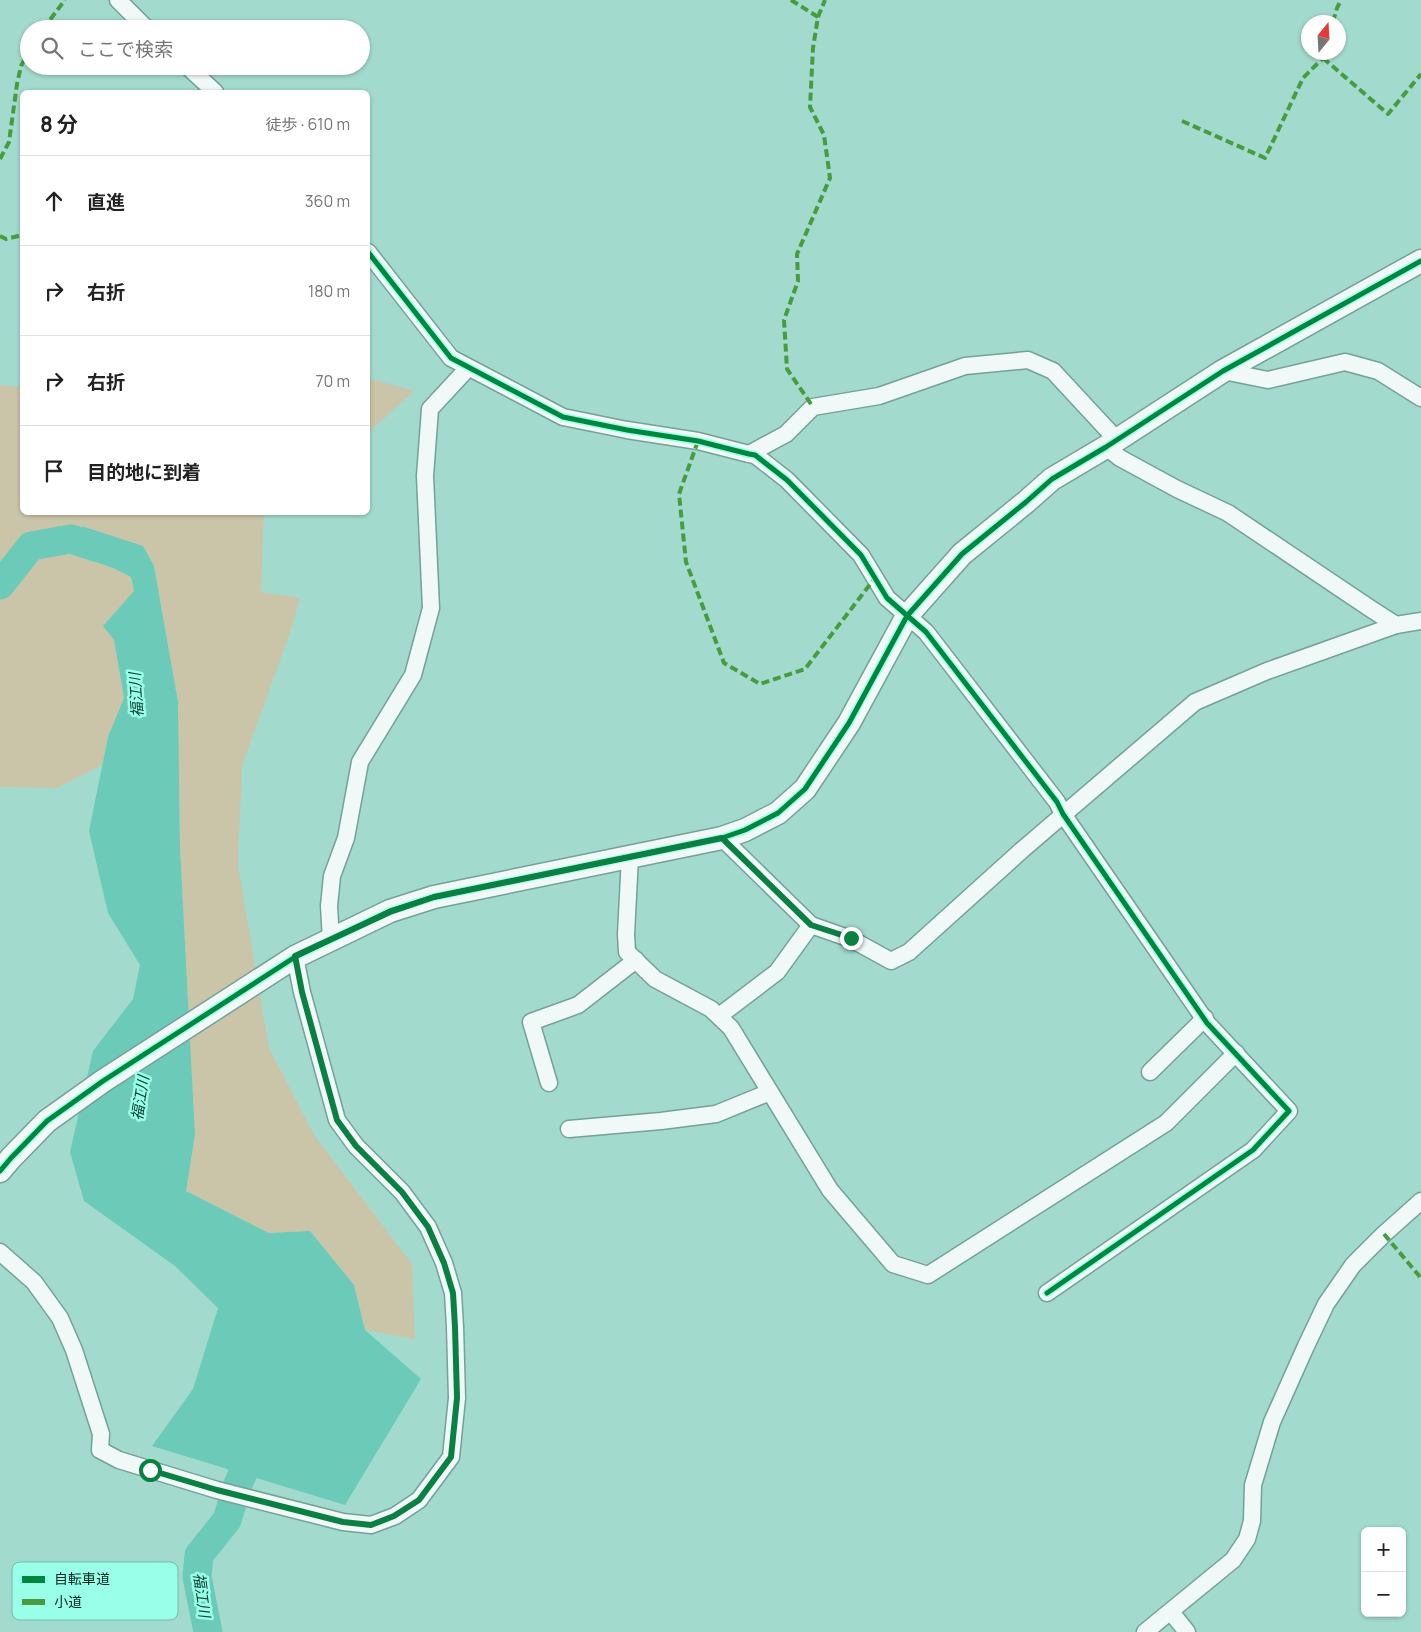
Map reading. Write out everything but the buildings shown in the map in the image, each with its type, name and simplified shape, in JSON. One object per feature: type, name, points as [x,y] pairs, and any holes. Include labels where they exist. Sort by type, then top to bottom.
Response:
[{"type":"street","points":[[118,0],[138,20]]},
{"type":"street","points":[[197,75],[213,90]]},
{"type":"street","points":[[370,255],[451,358],[468,368],[563,417],[627,430],[698,441],[749,454],[755,456],[787,480],[861,555],[887,598],[926,632],[1057,802],[1063,814],[1204,1018],[1289,1111],[1253,1150],[1047,1293]]},
{"type":"street","points":[[0,1171],[47,1120],[111,1076],[295,956],[390,912],[434,897],[722,838],[745,830],[778,813],[805,789],[849,723],[906,616],[962,554],[1052,479],[1111,444],[1223,371],[1421,261]]},
{"type":"street","points":[[749,454],[786,434],[813,407],[879,396],[965,366],[1028,360],[1053,371],[1120,458],[1177,489],[1228,513],[1396,625]]},
{"type":"street","points":[[1223,371],[1268,380],[1345,362],[1378,371],[1421,398]]},
{"type":"street","points":[[330,940],[329,906],[332,876],[346,838],[360,762],[413,676],[431,608],[425,476],[430,409],[468,368]]},
{"type":"street","points":[[722,838],[811,925],[851,938],[891,961],[909,952],[1063,814],[1195,702],[1267,671],[1396,625],[1421,621]]},
{"type":"street","points":[[630,858],[626,934],[627,952],[655,979],[711,1009],[731,1028],[830,1190],[893,1264],[928,1275],[1166,1123],[1236,1053]]},
{"type":"street","points":[[719,1016],[777,972],[811,925]]},
{"type":"street","points":[[0,1252],[34,1282],[60,1318],[74,1350],[101,1434],[100,1450],[119,1460],[217,1490],[343,1522],[371,1525],[394,1516],[419,1500],[451,1457],[457,1398],[453,1293],[444,1263],[428,1227],[402,1192],[356,1146],[337,1120],[302,992],[295,956]]},
{"type":"street","points":[[549,1083],[531,1022],[578,1005],[636,960]]},
{"type":"street","points":[[1150,1072],[1204,1018]]},
{"type":"street","points":[[569,1128],[660,1122],[716,1114],[770,1092]]},
{"type":"street","points":[[1145,1632],[1233,1560],[1247,1539],[1252,1521],[1253,1485],[1272,1422],[1326,1304],[1353,1265],[1421,1201]]},
{"type":"street","points":[[1171,1612],[1187,1632]]},
{"type":"shaded area","points":[[370,379],[414,391],[370,431]]},
{"type":"shaded area","points":[[0,385],[20,387],[20,515],[264,515],[261,592],[300,598],[291,630],[242,766],[238,865],[269,1048],[314,1135],[412,1264],[415,1339],[365,1330],[354,1285],[310,1231],[269,1233],[186,1191],[195,1135],[180,848],[178,702],[154,566],[49,535],[84,558],[113,568],[131,577],[135,591],[103,626],[114,640],[124,698],[108,737],[102,765],[57,788],[0,787]]},
{"type":"water","points":[[58,526],[85,527],[143,546],[154,566],[178,702],[180,848],[195,1135],[186,1191],[269,1233],[310,1231],[354,1285],[365,1330],[421,1379],[345,1505],[152,1446],[193,1389],[218,1308],[175,1266],[84,1201],[70,1152],[93,1051],[133,999],[140,965],[108,913],[89,831],[108,737],[124,698],[114,640],[103,626],[134,591],[131,577],[113,568],[84,558],[49,535]]},
{"type":"waterway","name":"福江川","points":[[0,585],[31,546],[71,539],[95,547]]},
{"type":"waterway","name":"福江川","points":[[208,1632],[197,1577],[199,1555],[227,1520],[238,1484],[259,1438]]},
{"type":"marked path","points":[[50,20],[65,0]]},
{"type":"marked path","points":[[791,0],[818,17],[813,48],[810,107],[824,135],[830,178],[797,254],[798,281],[784,320],[787,369],[813,407]]},
{"type":"marked path","points":[[818,17],[825,0]]},
{"type":"marked path","points":[[1335,15],[1341,0]]},
{"type":"marked path","points":[[1182,121],[1265,158],[1303,78],[1321,60]]},
{"type":"marked path","points":[[1325,60],[1388,114],[1421,74]]},
{"type":"marked path","points":[[0,159],[9,142],[20,70]]},
{"type":"marked path","points":[[0,236],[6,239],[20,236]]},
{"type":"marked path","points":[[698,441],[679,494],[686,562],[724,663],[760,684],[805,669],[875,578]]},
{"type":"marked path","points":[[1384,1234],[1421,1278]]},
{"type":"cycle path","points":[[370,255],[451,358],[563,417],[627,430],[698,441],[755,455],[787,480],[861,555],[887,598],[926,632],[1057,802],[1063,814],[1207,1023],[1289,1111],[1253,1150],[1047,1293]]},
{"type":"cycle path","points":[[0,1171],[47,1121],[103,1081],[295,957],[390,911],[434,897],[722,838],[745,830],[778,813],[805,789],[849,723],[907,616],[962,554],[1052,479],[1106,447],[1223,371],[1421,261]]},
{"type":"route","points":[[150,1470],[217,1490],[343,1522],[371,1525],[394,1516],[419,1500],[451,1457],[457,1398],[455,1327],[453,1293],[444,1263],[428,1227],[402,1192],[356,1146],[337,1120],[302,992],[295,956],[390,912],[434,897],[722,838],[811,925],[851,938]]}]
